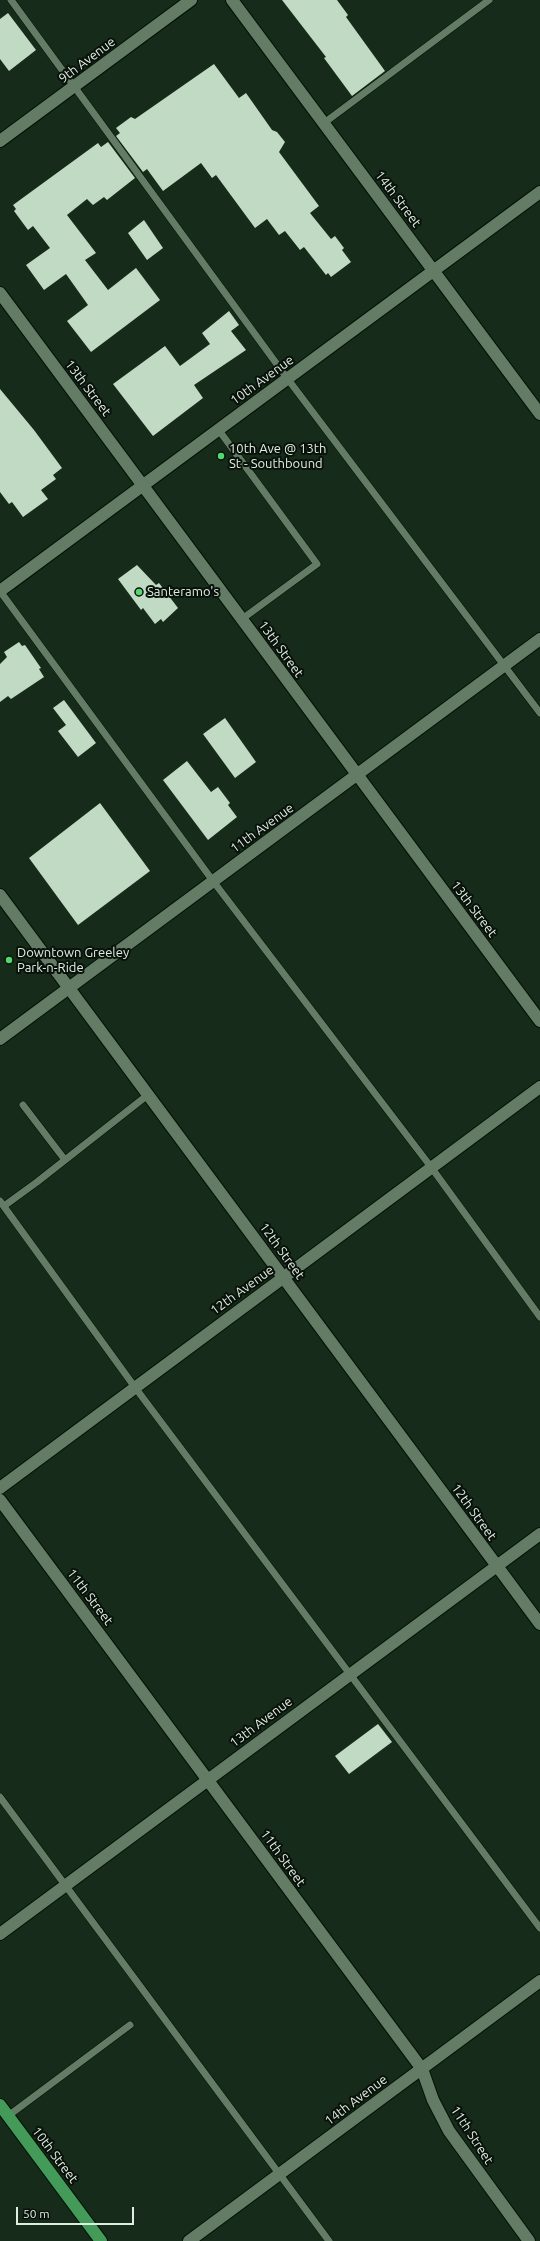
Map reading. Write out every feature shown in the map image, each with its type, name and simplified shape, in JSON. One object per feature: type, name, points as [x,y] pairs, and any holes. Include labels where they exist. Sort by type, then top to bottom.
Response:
[{"type":"main road","name":"10th Street","points":[[0,2105],[101,2241]]},
{"type":"street","name":"9th Avenue","points":[[0,141],[191,0]]},
{"type":"street","name":"14th Street","points":[[232,0],[540,414]]},
{"type":"street","name":"10th Avenue","points":[[0,591],[540,192]]},
{"type":"street","name":"13th Street","points":[[0,292],[540,1021]]},
{"type":"street","name":"11th Avenue","points":[[0,1039],[540,639]]},
{"type":"street","name":"12th Street","points":[[0,895],[149,1094],[540,1624]]},
{"type":"street","name":"12th Avenue","points":[[0,1488],[134,1386],[540,1087]]},
{"type":"street","name":"11th Street","points":[[0,1500],[422,2069],[433,2100],[449,2131],[528,2241]]},
{"type":"street","name":"13th Avenue","points":[[0,1934],[540,1534]]},
{"type":"street","name":"14th Avenue","points":[[190,2241],[540,1981]]},
{"type":"lane","points":[[11,0],[288,378],[540,713]]},
{"type":"lane","points":[[324,123],[489,0]]},
{"type":"lane","points":[[218,429],[317,564],[242,619]]},
{"type":"lane","points":[[0,591],[213,882],[431,1167],[540,1317]]},
{"type":"lane","points":[[149,1094],[65,1160],[2,1203],[134,1386],[540,1928]]},
{"type":"lane","points":[[23,1105],[65,1160]]},
{"type":"lane","points":[[0,1797],[329,2241]]},
{"type":"lane","points":[[8,2116],[130,2025]]},
{"type":"building","points":[[282,0],[337,0],[348,15],[346,17],[385,71],[352,96],[324,58],[326,57]]},
{"type":"building","points":[[8,13],[36,50],[9,71],[0,59],[0,19]]},
{"type":"building","points":[[214,64],[239,98],[246,93],[272,130],[277,132],[285,142],[279,152],[319,206],[310,213],[331,239],[335,236],[344,248],[342,250],[351,262],[331,277],[328,273],[326,275],[304,247],[300,250],[285,231],[279,235],[267,219],[255,228],[216,175],[212,178],[201,163],[163,191],[147,169],[143,172],[116,136],[120,133],[116,128],[131,117],[135,119]]},
{"type":"building","points":[[108,142],[135,178],[107,200],[104,197],[93,205],[87,199],[67,215],[96,253],[85,260],[108,290],[136,268],[160,300],[91,352],[67,321],[88,305],[66,274],[44,290],[26,265],[50,248],[33,226],[28,230],[14,211],[16,209],[13,205],[98,143],[101,147]]},
{"type":"building","points":[[144,220],[163,248],[147,260],[128,233]]},
{"type":"building","points":[[229,311],[239,325],[231,331],[246,350],[194,385],[203,398],[153,436],[113,384],[165,346],[180,366],[210,344],[202,333]]},
{"type":"building","points":[[0,389],[34,430],[62,468],[53,475],[56,479],[41,490],[48,499],[23,517],[12,502],[9,504],[0,492]]},
{"type":"building","points":[[137,565],[156,585],[159,583],[178,608],[163,622],[161,619],[155,624],[143,608],[141,610],[118,579]]},
{"type":"building","points":[[19,642],[22,646],[25,645],[41,668],[39,669],[44,677],[11,699],[8,696],[0,702],[0,664],[7,657],[4,652]]},
{"type":"building","points":[[64,700],[96,743],[78,757],[58,731],[66,725],[53,708]]},
{"type":"building","points":[[225,718],[256,762],[235,778],[203,734]]},
{"type":"building","points":[[187,761],[211,792],[218,787],[230,803],[228,805],[237,817],[208,840],[163,780]]},
{"type":"building","points":[[100,803],[150,871],[78,925],[29,858]]},
{"type":"building","points":[[378,1724],[392,1742],[349,1774],[335,1756]]},
{"type":"place","name":"10th Ave @ 13th St - Southbound","points":[[221,456]]},
{"type":"place","name":"Santeramo's","points":[[139,592]]},
{"type":"place","name":"Downtown Greeley Park-n-Ride","points":[[9,960]]}]
